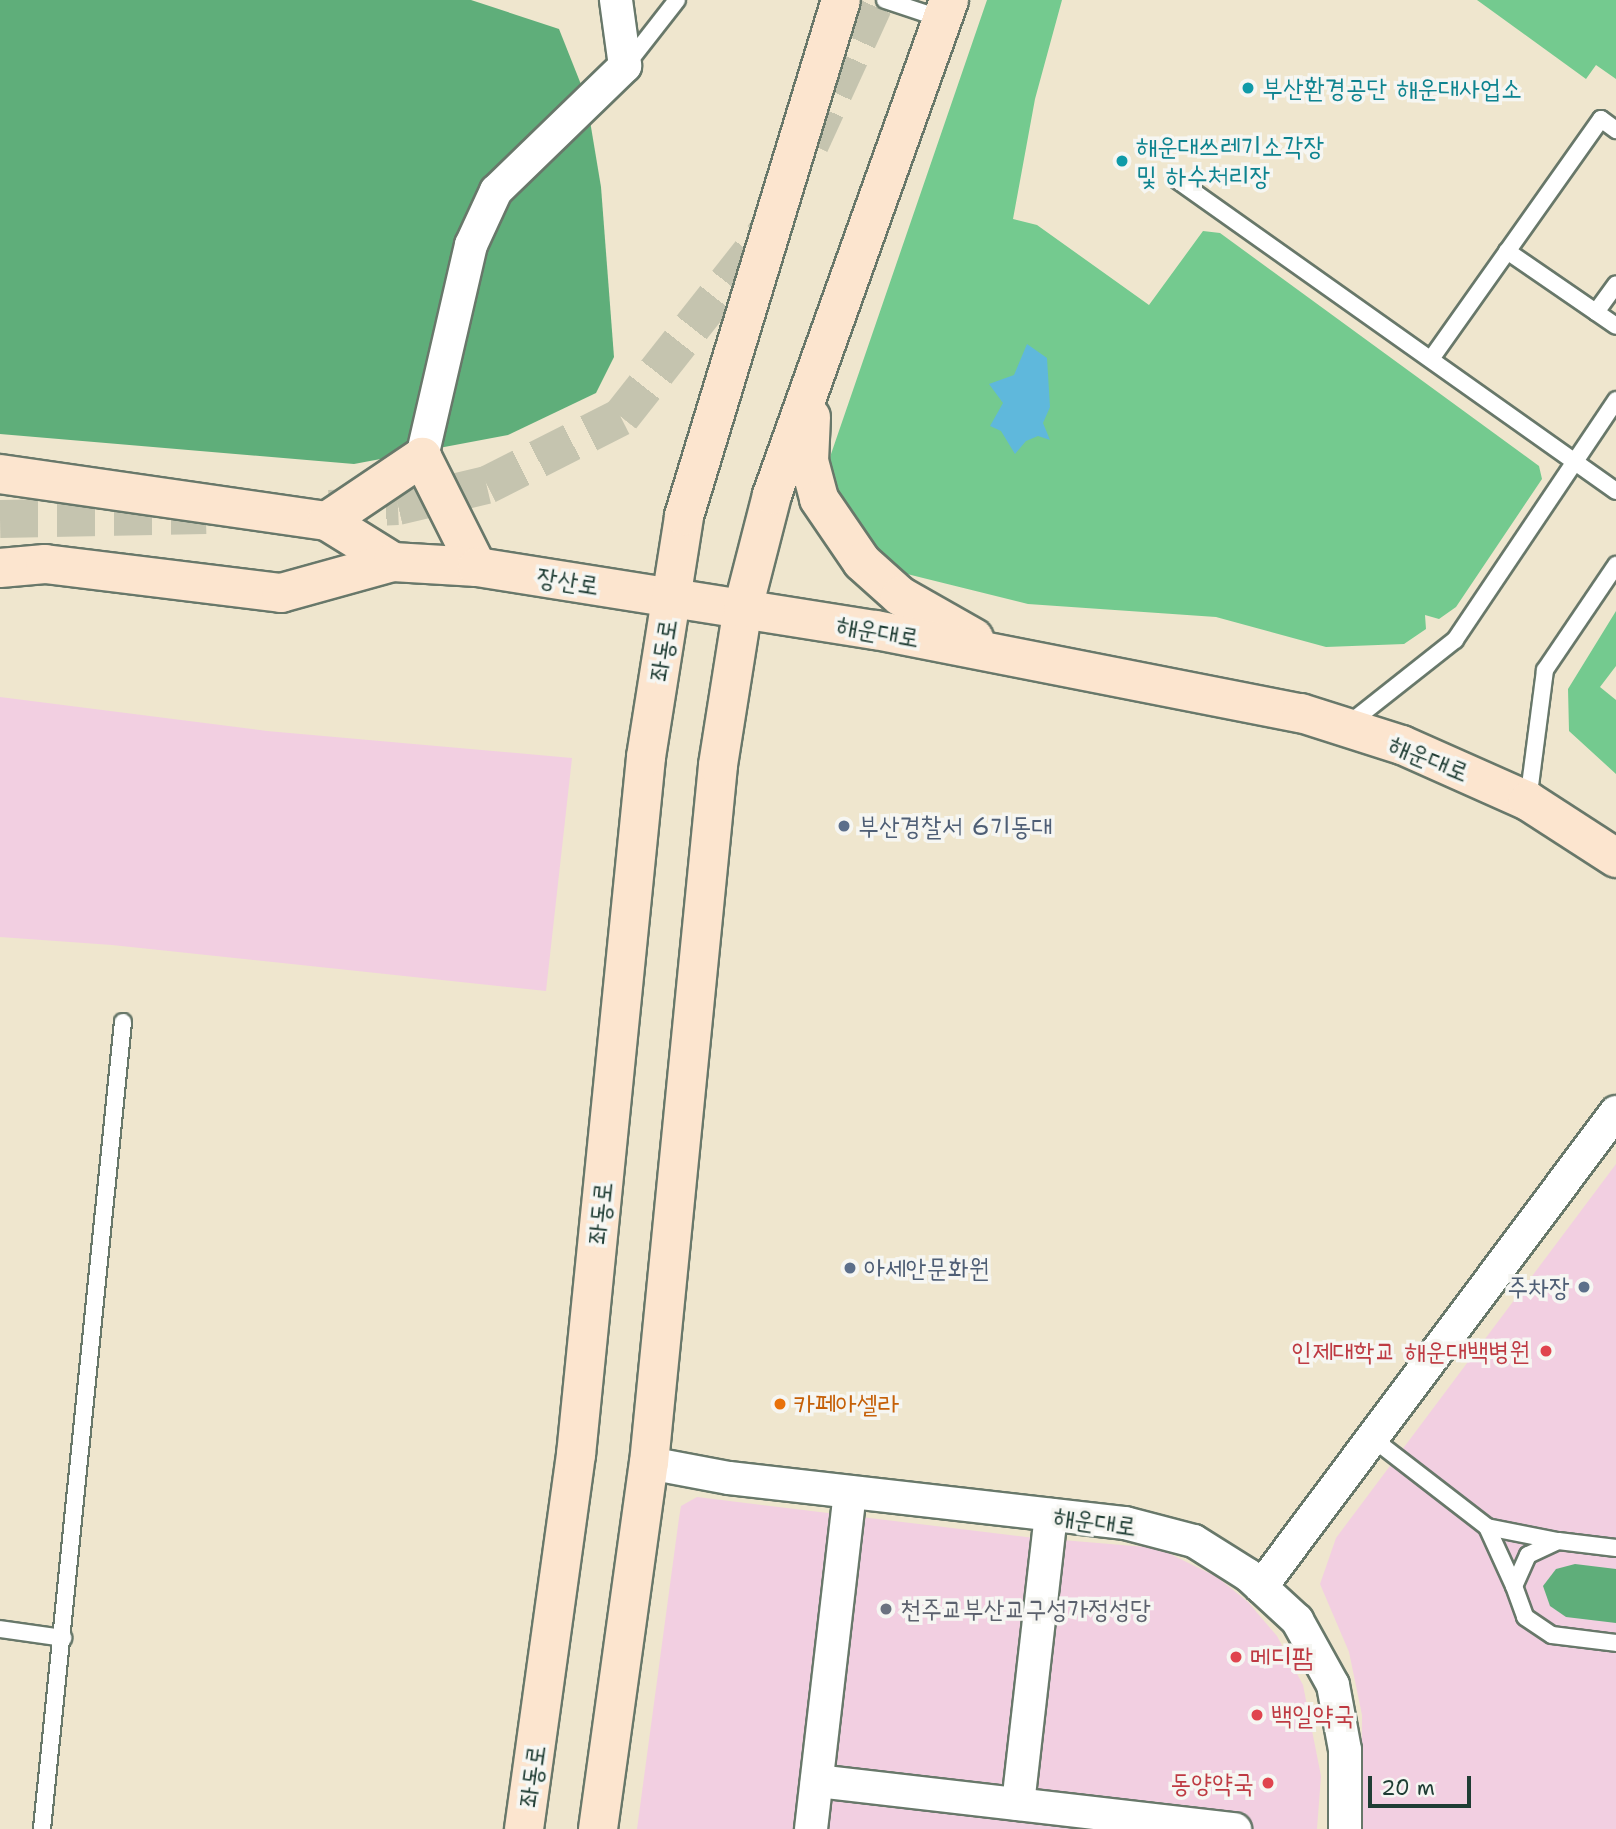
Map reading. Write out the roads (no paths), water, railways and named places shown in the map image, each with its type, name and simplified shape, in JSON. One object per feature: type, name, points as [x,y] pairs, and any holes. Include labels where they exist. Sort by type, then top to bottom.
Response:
[{"type":"main road","points":[[671,597],[693,479],[841,0]]},
{"type":"main road","points":[[598,1829],[649,1463],[718,765],[743,608],[759,533],[946,10]]},
{"type":"main road","points":[[812,382],[809,461],[819,499],[862,562],[900,596],[1004,655]]},
{"type":"main road","points":[[327,521],[422,457],[477,567]]},
{"type":"main road","points":[[0,474],[327,521],[393,562]]},
{"type":"main road","points":[[0,556],[281,593],[393,562]]},
{"type":"main road","name":"장산로","points":[[393,562],[477,567],[743,608]]},
{"type":"main road","points":[[0,568],[45,564]]},
{"type":"main road","name":"좌동로","points":[[524,1829],[576,1455],[646,757],[671,597]]},
{"type":"main road","name":"해운대로","points":[[743,608],[1301,713],[1402,745],[1528,801],[1616,858]]},
{"type":"street","points":[[422,457],[471,245],[496,191],[625,66],[616,0]]},
{"type":"street","points":[[1261,1587],[1616,1112]]},
{"type":"street","name":"해운대로","points":[[649,1463],[850,1492],[1125,1523],[1194,1541],[1261,1587],[1297,1620],[1333,1685],[1345,1750],[1345,1829]]},
{"type":"street","points":[[811,1829],[850,1492]]},
{"type":"street","points":[[1018,1804],[1051,1515]]},
{"type":"street","points":[[817,1781],[1235,1829]]},
{"type":"lane","points":[[625,66],[677,0]]},
{"type":"lane","points":[[885,0],[946,10]]},
{"type":"lane","points":[[1431,359],[1601,119],[1616,130]]},
{"type":"lane","points":[[1177,180],[1616,491]]},
{"type":"lane","points":[[1507,251],[1616,326]]},
{"type":"lane","points":[[1596,312],[1616,284]]},
{"type":"lane","points":[[1345,726],[1455,640],[1616,400]]},
{"type":"lane","points":[[1528,801],[1545,670],[1616,565]]},
{"type":"lane","points":[[42,1829],[124,1022]]},
{"type":"lane","points":[[1372,1438],[1488,1527],[1558,1541],[1616,1548]]},
{"type":"lane","points":[[1488,1527],[1525,1617],[1552,1635],[1616,1643]]},
{"type":"lane","points":[[1514,1586],[1528,1555],[1558,1541]]},
{"type":"lane","points":[[0,1629],[63,1637]]},
{"type":"water","points":[[1027,344],[1047,358],[1050,407],[1043,423],[1050,440],[1038,436],[1026,441],[1015,454],[1001,431],[990,426],[1003,403],[989,384],[1014,375]]},
{"type":"tunnel","points":[[810,144],[876,0]]},
{"type":"tunnel","points":[[329,509],[398,506],[487,485],[621,417],[771,227]]},
{"type":"tunnel","points":[[0,519],[206,515]]},
{"type":"place","name":"부산환경공단 해운대사업소","points":[[1248,88]]},
{"type":"place","name":"해운대쓰레기소각장 및 하수처리장","points":[[1122,161]]},
{"type":"place","name":"부산경찰서 6기동대","points":[[844,826]]},
{"type":"place","name":"아세안문화원","points":[[850,1268]]},
{"type":"place","name":"주차장","points":[[1584,1287]]},
{"type":"place","name":"인제대학교 해운대백병원","points":[[1546,1351]]},
{"type":"place","name":"카페아셀라","points":[[780,1404]]},
{"type":"place","name":"천주교부산교구성가정성당","points":[[886,1609]]},
{"type":"place","name":"메디팜","points":[[1236,1657]]},
{"type":"place","name":"백일약국","points":[[1257,1715]]},
{"type":"place","name":"동양약국","points":[[1268,1783]]}]
